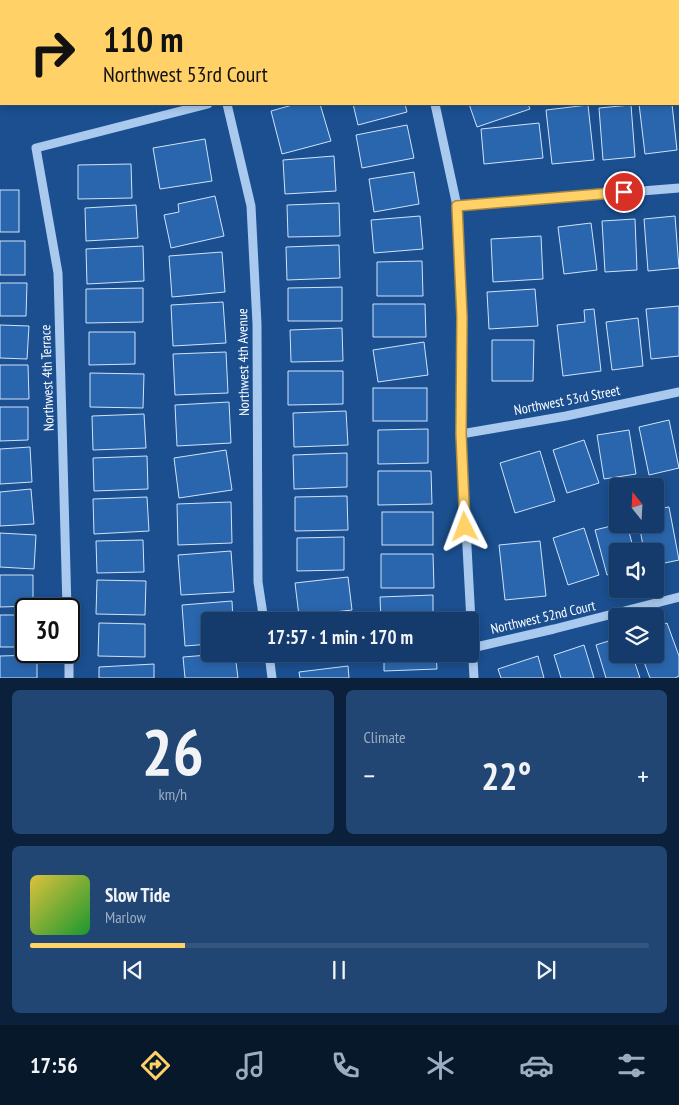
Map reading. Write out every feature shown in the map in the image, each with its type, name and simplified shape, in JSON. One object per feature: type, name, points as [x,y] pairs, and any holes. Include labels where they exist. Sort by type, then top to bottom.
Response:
[{"type":"street","name":"Northwest 4th Terrace","points":[[67,598],[58,273],[36,148],[204,105]]},
{"type":"street","name":"Northwest 4th Avenue","points":[[227,105],[251,206],[257,324],[258,582],[263,612]]},
{"type":"street","points":[[435,105],[457,206],[462,317],[461,434],[470,612]]},
{"type":"street","points":[[457,206],[679,188]]},
{"type":"street","name":"Northwest 53rd Street","points":[[461,434],[566,416],[679,392]]},
{"type":"street","name":"Northwest 52nd Court","points":[[479,646],[554,630],[679,597]]},
{"type":"street","points":[[269,662],[272,678]]},
{"type":"street","points":[[473,662],[474,678]]},
{"type":"street","points":[[69,663],[69,678]]},
{"type":"building","points":[[292,105],[320,105],[331,141],[282,154],[271,111]]},
{"type":"building","points":[[353,105],[405,105],[407,112],[358,125]]},
{"type":"building","points":[[469,105],[528,105],[530,109],[477,127]]},
{"type":"building","points":[[588,105],[594,160],[552,164],[546,110]]},
{"type":"building","points":[[631,105],[635,157],[603,160],[599,108]]},
{"type":"building","points":[[639,105],[672,105],[677,150],[645,154]]},
{"type":"building","points":[[539,123],[543,158],[484,164],[481,129]]},
{"type":"building","points":[[407,125],[414,158],[362,168],[356,135]]},
{"type":"building","points":[[205,139],[212,181],[160,189],[153,148]]},
{"type":"building","points":[[334,156],[336,191],[285,194],[283,160]]},
{"type":"building","points":[[131,164],[132,198],[78,199],[78,165]]},
{"type":"building","points":[[414,172],[419,204],[374,212],[369,179]]},
{"type":"building","points":[[0,190],[19,190],[19,232],[0,232]]},
{"type":"building","points":[[215,196],[224,236],[171,248],[164,215],[179,212],[178,204]]},
{"type":"building","points":[[339,203],[340,236],[288,237],[287,205]]},
{"type":"building","points":[[136,205],[138,238],[86,241],[85,208]]},
{"type":"building","points":[[420,216],[423,249],[374,253],[371,220]]},
{"type":"building","points":[[675,216],[679,268],[648,271],[644,219]]},
{"type":"building","points":[[635,219],[637,270],[605,272],[602,221]]},
{"type":"building","points":[[591,223],[597,270],[564,274],[558,227]]},
{"type":"building","points":[[541,236],[543,279],[493,282],[491,239]]},
{"type":"building","points":[[0,241],[25,241],[25,275],[0,275]]},
{"type":"building","points":[[339,245],[340,278],[287,280],[286,247]]},
{"type":"building","points":[[143,246],[144,281],[87,284],[86,249]]},
{"type":"building","points":[[222,252],[225,292],[172,297],[169,256]]},
{"type":"building","points":[[422,261],[423,296],[377,296],[377,262]]},
{"type":"building","points":[[0,283],[27,283],[26,316],[0,316]]},
{"type":"building","points":[[342,287],[342,321],[288,321],[288,288]]},
{"type":"building","points":[[143,288],[143,322],[86,323],[86,289]]},
{"type":"building","points":[[535,289],[538,326],[489,329],[487,292]]},
{"type":"building","points":[[223,302],[226,343],[173,346],[171,305]]},
{"type":"building","points":[[373,304],[425,304],[426,337],[373,337]]},
{"type":"building","points":[[679,306],[679,356],[651,359],[646,309]]},
{"type":"building","points":[[594,309],[601,371],[563,376],[557,325],[585,322],[584,310]]},
{"type":"building","points":[[638,318],[643,366],[612,370],[606,322]]},
{"type":"building","points":[[0,325],[29,326],[27,359],[0,358]]},
{"type":"building","points":[[342,328],[343,361],[291,362],[290,330]]},
{"type":"building","points":[[89,332],[135,332],[135,364],[89,365]]},
{"type":"building","points":[[492,340],[534,340],[533,381],[492,381]]},
{"type":"building","points":[[424,342],[428,375],[378,382],[373,350]]},
{"type":"building","points":[[226,352],[228,393],[175,395],[173,354]]},
{"type":"building","points":[[0,365],[28,365],[29,399],[0,399]]},
{"type":"building","points":[[288,371],[343,371],[343,404],[288,405]]},
{"type":"building","points":[[90,373],[144,374],[143,408],[90,407]]},
{"type":"building","points":[[373,388],[427,388],[427,421],[373,421]]},
{"type":"building","points":[[229,402],[231,443],[177,446],[175,405]]},
{"type":"building","points":[[0,407],[28,407],[28,440],[0,441]]},
{"type":"building","points":[[346,411],[348,445],[294,447],[293,413]]},
{"type":"building","points":[[144,414],[146,448],[93,450],[92,416]]},
{"type":"building","points":[[669,420],[679,468],[649,475],[639,427]]},
{"type":"building","points":[[428,429],[428,463],[378,464],[378,430]]},
{"type":"building","points":[[629,430],[636,474],[604,479],[597,435]]},
{"type":"building","points":[[584,440],[599,483],[567,493],[553,450]]},
{"type":"building","points":[[30,447],[32,482],[0,484],[0,449]]},
{"type":"building","points":[[226,450],[232,490],[179,498],[174,458]]},
{"type":"building","points":[[540,451],[555,501],[515,513],[500,463]]},
{"type":"building","points":[[347,453],[347,487],[294,489],[293,455]]},
{"type":"building","points":[[147,456],[148,489],[94,491],[93,458]]},
{"type":"building","points":[[378,471],[431,471],[432,504],[378,505]]},
{"type":"building","points":[[31,489],[34,524],[0,526],[0,492]]},
{"type":"building","points":[[347,496],[348,530],[295,531],[295,497]]},
{"type":"building","points":[[147,497],[149,531],[94,534],[93,499]]},
{"type":"building","points":[[231,502],[232,543],[178,545],[177,504]]},
{"type":"building","points":[[669,507],[679,560],[664,563],[664,543],[643,543],[641,533],[664,533],[664,508]]},
{"type":"building","points":[[382,512],[433,512],[433,545],[382,545]]},
{"type":"building","points":[[609,526],[609,533],[629,533],[632,543],[609,543],[609,574],[607,575],[595,530]]},
{"type":"building","points":[[584,528],[599,575],[568,585],[553,538]]},
{"type":"building","points":[[0,533],[36,535],[34,569],[0,567]]},
{"type":"building","points":[[344,537],[344,570],[297,571],[297,538]]},
{"type":"building","points":[[143,540],[144,572],[97,573],[96,541]]},
{"type":"building","points":[[540,541],[546,596],[505,600],[499,545]]},
{"type":"building","points":[[231,551],[234,592],[181,595],[178,555]]},
{"type":"building","points":[[381,554],[433,554],[434,588],[381,588]]},
{"type":"building","points":[[0,575],[33,575],[33,598],[15,598],[15,607],[0,607]]},
{"type":"building","points":[[348,577],[352,610],[299,612],[295,583]]},
{"type":"building","points":[[97,580],[146,581],[145,615],[96,614]]},
{"type":"building","points":[[433,595],[433,612],[381,612],[380,597]]},
{"type":"building","points":[[232,601],[233,612],[201,612],[201,645],[185,646],[182,605]]},
{"type":"building","points":[[0,615],[15,615],[15,647],[0,647]]},
{"type":"building","points":[[99,623],[145,624],[145,657],[98,656]]},
{"type":"building","points":[[667,623],[679,656],[679,676],[675,678],[650,678],[644,663],[664,663],[664,624]]},
{"type":"building","points":[[609,641],[609,663],[635,663],[640,678],[606,678],[596,645]]},
{"type":"building","points":[[584,645],[594,678],[561,678],[554,655]]},
{"type":"building","points":[[0,656],[15,656],[15,663],[37,663],[37,678],[0,678]]},
{"type":"building","points":[[201,656],[201,662],[236,662],[238,678],[185,678],[183,657]]},
{"type":"building","points":[[538,656],[544,678],[501,678],[498,669]]},
{"type":"building","points":[[384,662],[437,662],[437,669],[384,671]]},
{"type":"building","points":[[154,664],[154,678],[99,678],[99,667]]},
{"type":"building","points":[[348,666],[349,678],[300,678],[299,672]]},
{"type":"route","points":[[465,527],[460,392],[462,317],[457,206],[624,192]]}]
